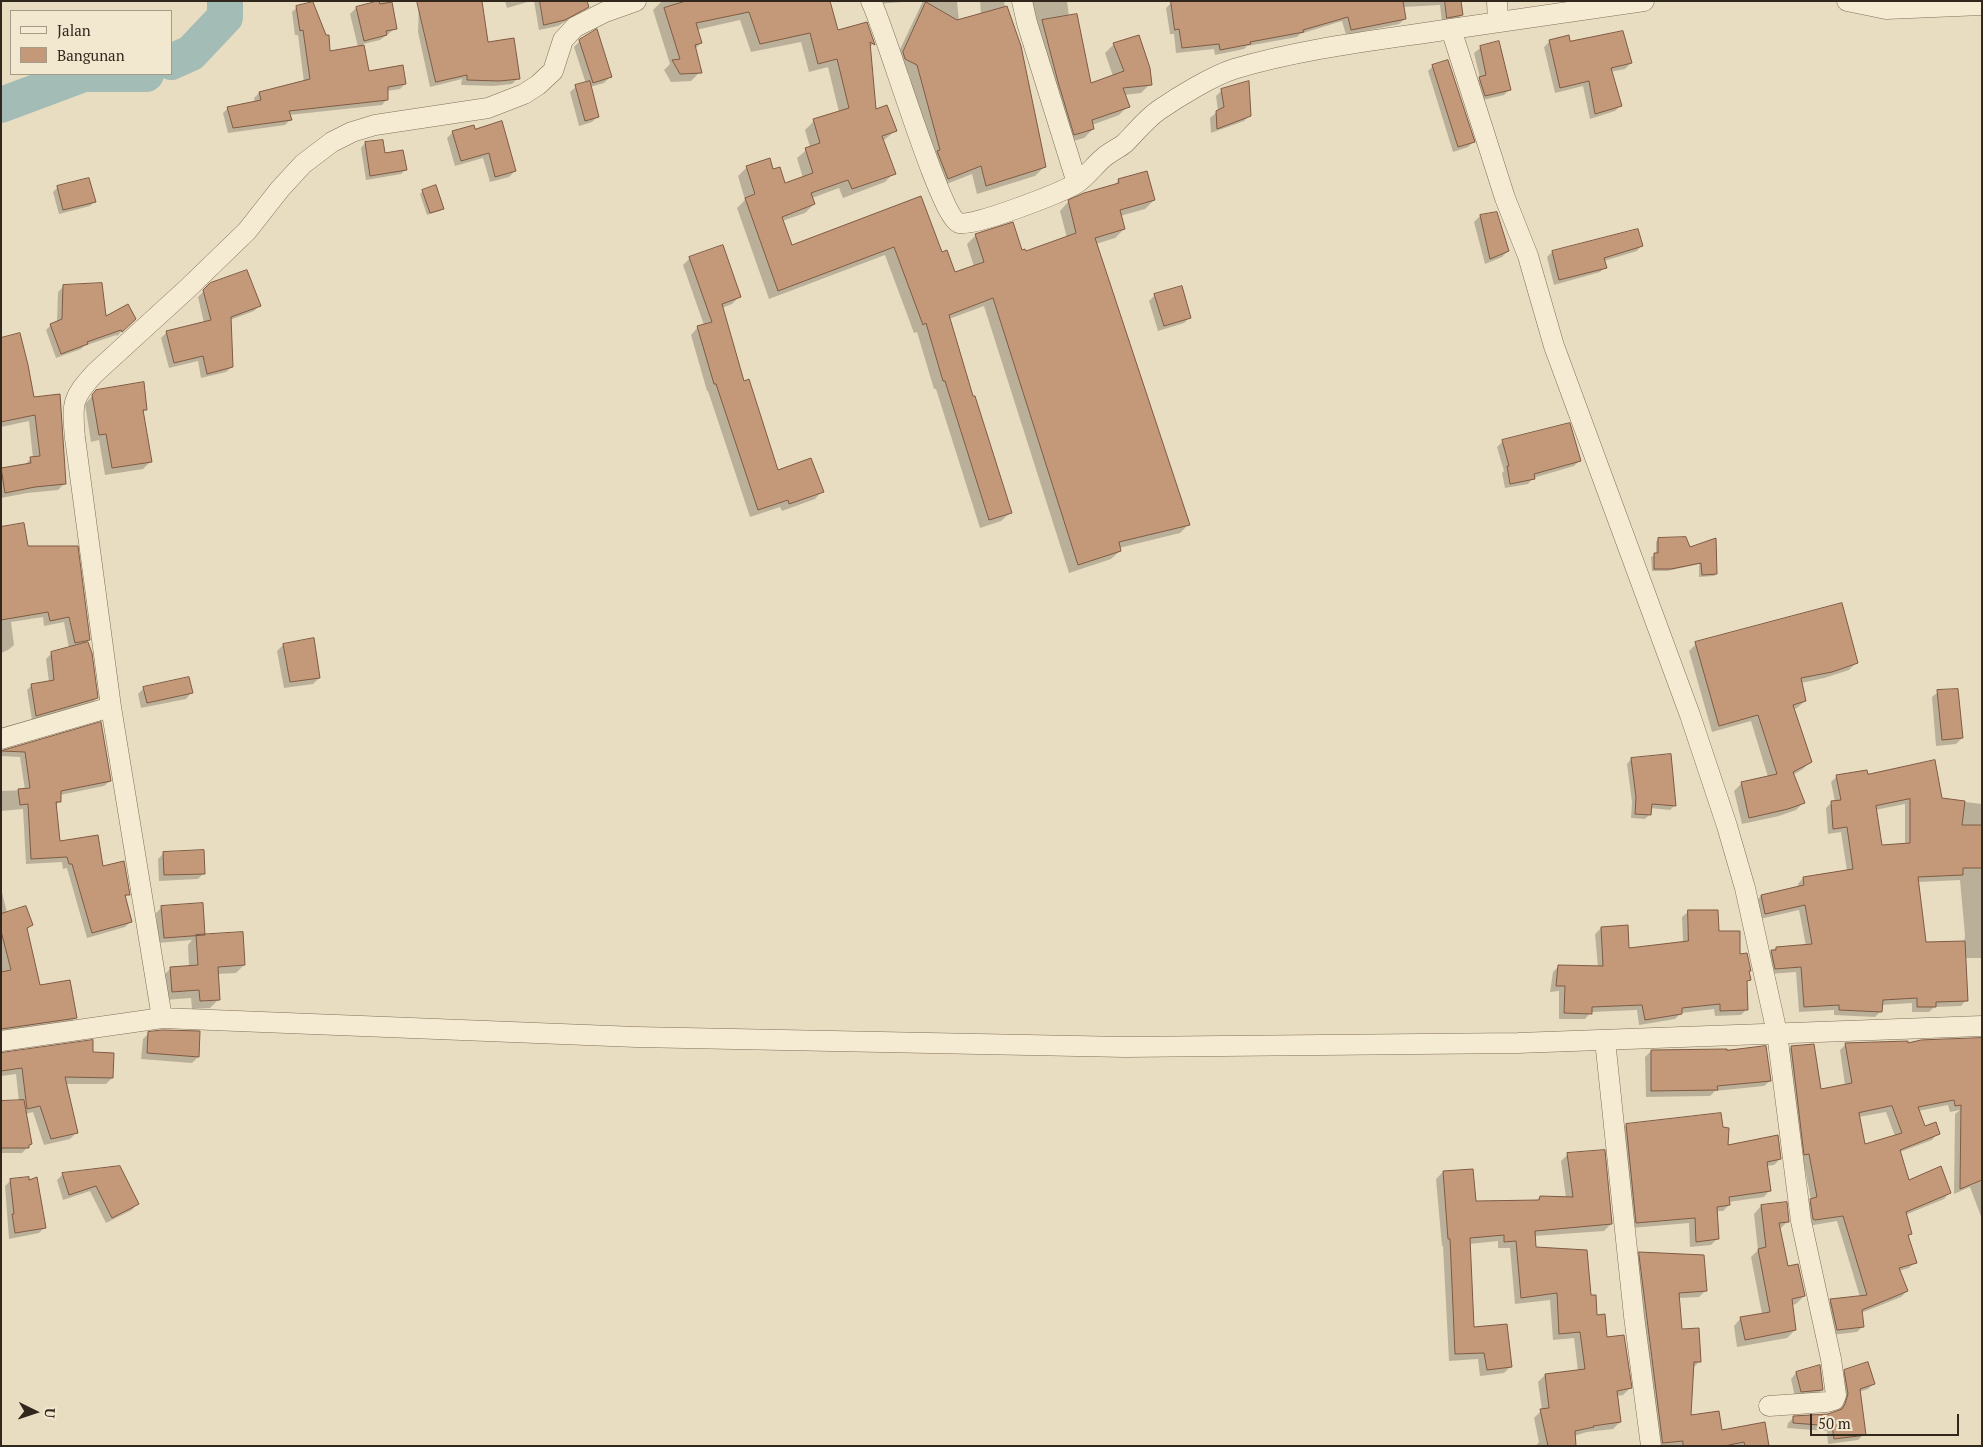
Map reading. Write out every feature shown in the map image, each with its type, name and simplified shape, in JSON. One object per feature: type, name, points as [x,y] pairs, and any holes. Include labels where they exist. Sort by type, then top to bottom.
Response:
[{"type":"street","points":[[162,1018],[111,707],[75,438],[73,413],[75,400],[82,388],[247,231],[280,189],[303,164],[325,147],[352,132],[375,125],[488,108],[524,94],[538,85],[553,71],[562,40],[575,27],[605,12],[636,1]]},
{"type":"street","points":[[871,1],[942,198],[950,216],[958,223],[970,224],[1007,212],[1077,183],[1104,157],[1123,144],[1153,115],[1175,99],[1233,69],[1304,53],[1451,29],[1644,1]]},
{"type":"street","points":[[1022,1],[1077,183]]},
{"type":"street","points":[[1497,1],[1498,22]]},
{"type":"street","points":[[1847,1],[1886,8],[1982,5]]},
{"type":"street","points":[[1451,29],[1505,198],[1528,256],[1554,346],[1690,715],[1727,826],[1749,905],[1777,1033],[1801,1221],[1831,1358],[1836,1395],[1834,1400],[1827,1402],[1769,1406]]},
{"type":"street","points":[[1,738],[111,707]]},
{"type":"street","points":[[1,1040],[162,1018],[636,1037],[1124,1047],[1605,1040],[1982,1026]]},
{"type":"street","points":[[1605,1040],[1626,1248],[1651,1446]]},
{"type":"building","points":[[379,1],[380,4],[392,2],[397,29],[386,31],[387,35],[364,41],[356,7]]},
{"type":"building","points":[[417,1],[482,1],[488,42],[514,38],[520,79],[499,81],[467,80],[467,75],[436,82]]},
{"type":"building","points":[[540,1],[587,1],[589,7],[565,20],[544,25]]},
{"type":"building","points":[[686,1],[830,1],[838,30],[867,22],[875,45],[870,42],[876,109],[887,105],[897,131],[882,136],[896,174],[852,189],[848,180],[811,193],[815,204],[782,217],[792,245],[921,196],[942,252],[947,250],[955,272],[984,262],[975,234],[1013,222],[1022,250],[1025,249],[1026,251],[1076,233],[1068,200],[1084,193],[1119,183],[1118,179],[1147,171],[1155,200],[1120,210],[1125,229],[1095,238],[1190,525],[1119,542],[1121,551],[1078,565],[993,298],[949,315],[973,396],[975,396],[1012,513],[989,520],[926,323],[923,325],[894,247],[778,291],[745,198],[755,194],[746,166],[770,158],[773,169],[780,167],[785,183],[813,173],[805,148],[820,143],[813,119],[849,108],[837,59],[818,64],[810,33],[760,44],[749,12],[696,23],[702,43],[695,45],[702,73],[680,74],[672,60],[680,59],[664,8]]},
{"type":"building","points":[[1171,1],[1403,1],[1406,19],[1351,30],[1348,17],[1303,30],[1304,32],[1250,42],[1251,44],[1220,50],[1219,44],[1182,48],[1179,29],[1175,30]]},
{"type":"building","points":[[1445,1],[1461,1],[1463,15],[1447,18]]},
{"type":"building","points":[[313,2],[326,35],[329,35],[330,51],[364,45],[369,71],[403,65],[406,84],[388,87],[388,100],[289,111],[292,120],[233,128],[227,107],[261,100],[259,92],[310,79],[303,30],[300,31],[296,6]]},
{"type":"building","points":[[926,2],[957,20],[1007,6],[1021,46],[1046,167],[986,186],[981,166],[948,179],[937,151],[940,150],[917,65],[905,59],[903,52]]},
{"type":"building","points":[[1077,14],[1091,83],[1124,71],[1113,43],[1139,35],[1150,68],[1152,85],[1123,88],[1130,107],[1092,120],[1094,129],[1074,135],[1042,20]]},
{"type":"building","points":[[597,29],[612,77],[593,83],[579,40]]},
{"type":"building","points":[[1623,31],[1632,63],[1611,68],[1622,106],[1595,114],[1589,81],[1560,88],[1549,40],[1569,35],[1570,41]]},
{"type":"building","points":[[1499,41],[1511,90],[1485,96],[1479,77],[1486,75],[1480,46]]},
{"type":"building","points":[[1448,60],[1475,142],[1458,147],[1432,65]]},
{"type":"building","points":[[590,81],[599,117],[585,121],[575,85]]},
{"type":"building","points":[[1249,81],[1251,116],[1217,129],[1216,111],[1224,107],[1221,89]]},
{"type":"building","points":[[502,121],[516,171],[495,177],[489,153],[461,161],[452,131],[474,125],[475,129]]},
{"type":"building","points":[[383,140],[385,153],[403,150],[407,170],[370,176],[365,142]]},
{"type":"building","points":[[89,178],[96,202],[63,210],[57,186]]},
{"type":"building","points":[[436,185],[444,209],[430,213],[422,190]]},
{"type":"building","points":[[1497,212],[1509,251],[1490,259],[1480,215]]},
{"type":"building","points":[[1638,229],[1643,246],[1604,258],[1607,268],[1559,280],[1552,251]]},
{"type":"building","points":[[723,245],[741,297],[722,304],[744,381],[749,379],[778,470],[811,458],[824,492],[789,504],[788,500],[758,510],[716,384],[714,384],[697,326],[712,322],[689,257]]},
{"type":"building","points":[[247,270],[261,306],[231,317],[233,367],[207,374],[203,356],[174,363],[166,331],[211,320],[203,290],[210,283]]},
{"type":"building","points":[[102,283],[106,316],[128,304],[136,319],[122,332],[121,330],[87,342],[88,344],[61,354],[50,324],[62,319],[63,285]]},
{"type":"building","points":[[1182,286],[1191,318],[1164,326],[1154,294]]},
{"type":"building","points":[[20,333],[34,397],[60,394],[66,484],[35,487],[5,493],[1,468],[31,463],[30,457],[40,456],[35,415],[1,422],[1,338]]},
{"type":"building","points":[[144,382],[147,410],[143,410],[152,462],[112,468],[106,434],[99,435],[92,395],[96,390]]},
{"type":"building","points":[[1570,423],[1581,461],[1534,474],[1535,479],[1510,484],[1507,466],[1509,466],[1502,440]]},
{"type":"building","points":[[24,523],[28,546],[78,546],[90,640],[75,643],[69,617],[50,621],[48,612],[1,620],[1,527]]},
{"type":"building","points":[[1686,537],[1690,547],[1716,538],[1717,574],[1702,575],[1701,563],[1671,569],[1654,569],[1654,553],[1658,553],[1658,538]]},
{"type":"building","points":[[1842,603],[1858,663],[1832,672],[1801,678],[1806,701],[1793,705],[1812,762],[1793,772],[1805,803],[1749,818],[1741,782],[1777,774],[1758,715],[1719,726],[1695,642]]},
{"type":"building","points":[[314,638],[320,678],[290,682],[283,644]]},
{"type":"building","points":[[88,642],[92,653],[98,698],[36,716],[31,684],[54,680],[51,652]]},
{"type":"building","points":[[189,677],[193,693],[147,703],[143,687]]},
{"type":"building","points":[[1958,689],[1963,738],[1942,740],[1937,690]]},
{"type":"building","points":[[101,722],[111,781],[61,791],[61,802],[56,802],[60,841],[98,835],[103,866],[124,861],[130,895],[125,895],[132,922],[92,933],[72,864],[69,864],[67,857],[31,859],[28,804],[20,805],[18,789],[30,788],[25,752],[1,751]]},
{"type":"building","points":[[1671,754],[1676,806],[1652,804],[1651,815],[1635,814],[1636,797],[1631,758]]},
{"type":"building","points":[[1935,760],[1942,798],[1965,801],[1962,825],[1982,825],[1982,868],[1963,868],[1963,875],[1918,877],[1926,942],[1965,941],[1968,1001],[1936,1002],[1936,1007],[1917,1007],[1917,998],[1883,1000],[1882,1012],[1839,1010],[1839,1005],[1804,1007],[1801,967],[1775,969],[1771,950],[1776,950],[1776,947],[1812,944],[1805,905],[1765,914],[1761,895],[1804,885],[1803,877],[1853,869],[1847,827],[1833,829],[1831,801],[1841,800],[1836,775],[1867,770],[1868,774]],"holes":[[[1910,799],[1910,843],[1882,845],[1876,806]]]},
{"type":"building","points":[[204,850],[205,874],[164,875],[163,852]]},
{"type":"building","points":[[203,903],[205,935],[164,938],[161,906]]},
{"type":"building","points":[[26,906],[33,925],[27,928],[40,985],[70,980],[77,1018],[1,1029],[1,972],[11,970],[1,931],[1,914]]},
{"type":"building","points":[[1688,910],[1718,910],[1719,931],[1740,931],[1740,954],[1747,953],[1751,971],[1749,971],[1751,980],[1747,981],[1748,1010],[1720,1011],[1720,1004],[1682,1008],[1682,1014],[1645,1020],[1642,1005],[1592,1007],[1592,1014],[1564,1013],[1565,986],[1556,986],[1558,965],[1603,966],[1601,927],[1628,925],[1629,948],[1688,941]]},
{"type":"building","points":[[243,932],[245,965],[218,967],[220,1000],[200,1001],[199,990],[172,992],[170,967],[198,965],[196,935]]},
{"type":"building","points":[[163,1030],[200,1031],[199,1057],[147,1053],[148,1032]]},
{"type":"building","points":[[1982,1038],[1982,1180],[1960,1189],[1961,1105],[1955,1106],[1954,1100],[1918,1107],[1925,1126],[1936,1122],[1940,1134],[1900,1150],[1909,1180],[1941,1166],[1951,1193],[1906,1212],[1912,1234],[1908,1235],[1917,1263],[1899,1268],[1908,1291],[1862,1310],[1864,1327],[1837,1330],[1830,1299],[1867,1295],[1843,1216],[1813,1219],[1810,1199],[1817,1197],[1809,1154],[1804,1155],[1791,1046],[1814,1044],[1821,1089],[1852,1083],[1845,1043],[1908,1041],[1908,1043],[1921,1040]],"holes":[[[1892,1106],[1902,1133],[1865,1144],[1859,1113]]]},
{"type":"building","points":[[93,1040],[93,1052],[114,1053],[113,1078],[65,1077],[78,1133],[51,1139],[40,1106],[27,1109],[22,1068],[1,1071],[1,1053]]},
{"type":"building","points":[[1766,1046],[1771,1081],[1717,1086],[1718,1090],[1651,1091],[1651,1050],[1727,1050]]},
{"type":"building","points":[[24,1100],[32,1144],[29,1145],[29,1148],[1,1148],[1,1101]]},
{"type":"building","points":[[1721,1113],[1723,1127],[1729,1128],[1728,1145],[1778,1135],[1781,1159],[1767,1162],[1771,1191],[1729,1197],[1730,1205],[1717,1207],[1719,1239],[1696,1242],[1695,1218],[1636,1223],[1626,1124]]},
{"type":"building","points":[[1605,1150],[1612,1224],[1535,1231],[1536,1247],[1587,1250],[1591,1295],[1596,1295],[1597,1315],[1605,1314],[1607,1337],[1624,1335],[1632,1388],[1617,1391],[1621,1422],[1575,1431],[1576,1446],[1548,1446],[1540,1409],[1549,1408],[1545,1374],[1585,1369],[1580,1332],[1559,1334],[1557,1293],[1521,1298],[1516,1241],[1504,1242],[1504,1235],[1470,1238],[1474,1327],[1507,1324],[1512,1367],[1487,1370],[1484,1353],[1455,1354],[1450,1239],[1448,1239],[1443,1171],[1473,1169],[1476,1201],[1539,1200],[1540,1196],[1573,1197],[1567,1153]]},
{"type":"building","points":[[120,1166],[139,1204],[112,1218],[96,1186],[69,1195],[62,1173]]},
{"type":"building","points":[[29,1177],[29,1180],[37,1177],[46,1228],[15,1233],[10,1179]]},
{"type":"building","points":[[1787,1202],[1789,1222],[1779,1223],[1788,1266],[1798,1264],[1805,1296],[1792,1299],[1796,1330],[1745,1340],[1740,1317],[1770,1312],[1758,1249],[1766,1247],[1761,1205]]},
{"type":"building","points":[[1639,1252],[1704,1255],[1707,1291],[1679,1293],[1682,1329],[1699,1328],[1701,1362],[1694,1362],[1691,1415],[1719,1411],[1722,1430],[1765,1422],[1769,1446],[1745,1446],[1744,1442],[1724,1446],[1683,1446],[1683,1441],[1663,1443]]},
{"type":"building","points":[[1868,1362],[1875,1384],[1860,1389],[1866,1435],[1834,1439],[1832,1426],[1793,1423],[1793,1416],[1828,1414],[1842,1409],[1848,1394],[1844,1370]]},
{"type":"building","points":[[1820,1365],[1823,1390],[1801,1392],[1796,1372]]},
{"type":"waterway","points":[[172,62],[191,53],[225,17],[225,1]]},
{"type":"waterway","points":[[1,105],[81,75]]}]
